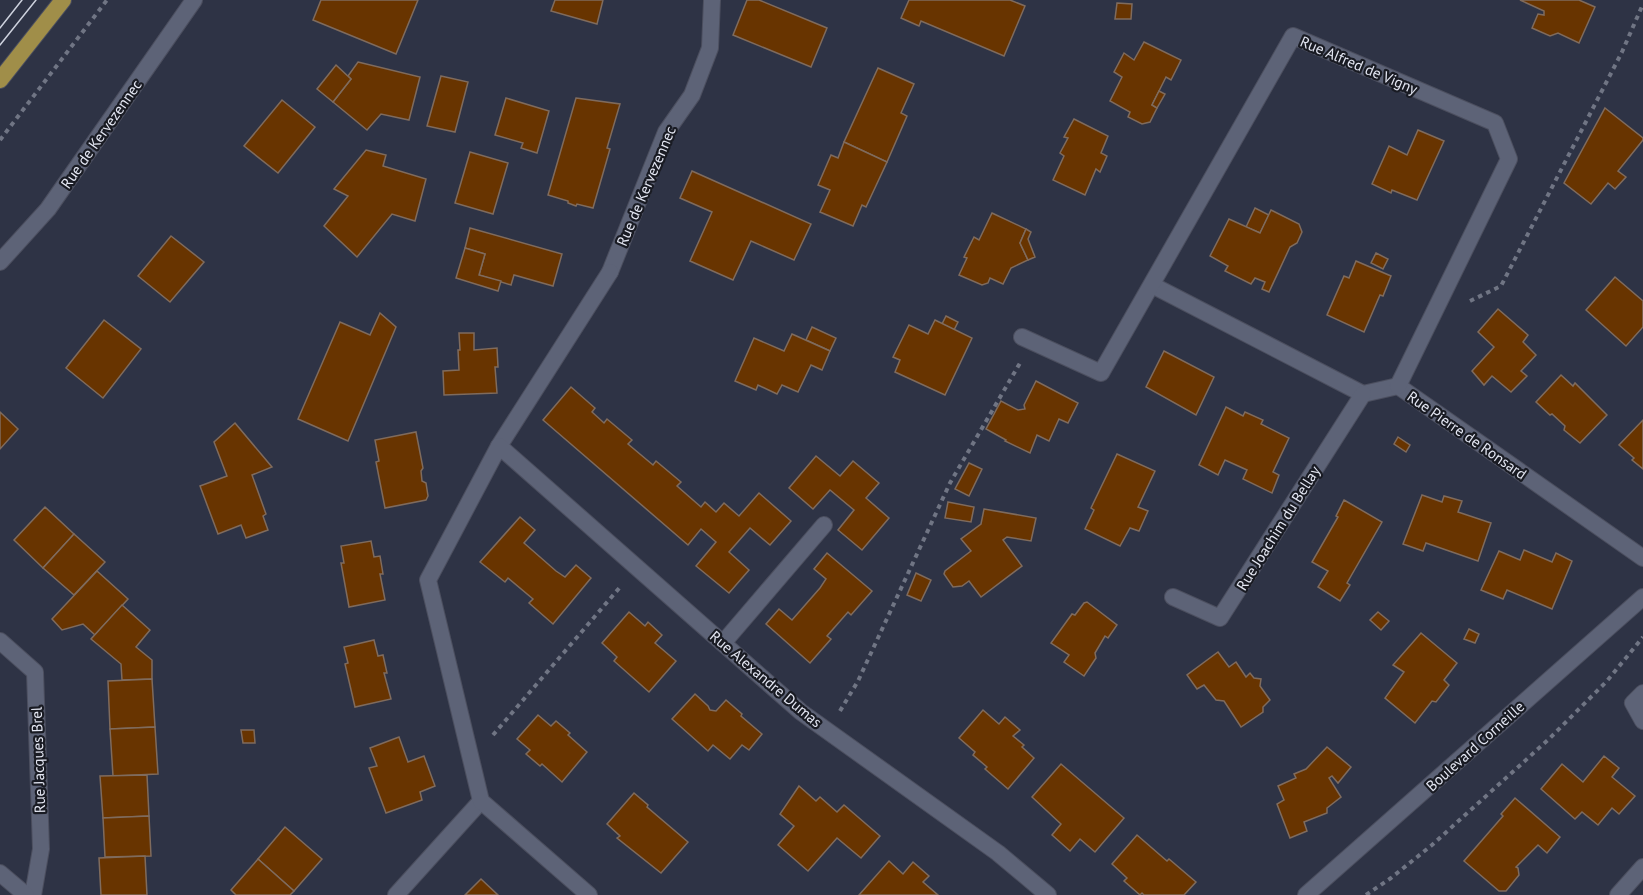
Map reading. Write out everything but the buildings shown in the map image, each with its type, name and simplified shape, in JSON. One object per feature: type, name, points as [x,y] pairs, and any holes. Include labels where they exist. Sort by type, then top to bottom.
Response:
[{"type":"main road","points":[[0,80],[63,0]]},
{"type":"street","name":"Rue de Kervezennec","points":[[0,262],[48,209],[194,0]]},
{"type":"street","name":"Rue de Kervezennec","points":[[499,446],[610,272],[666,132],[692,95],[710,48],[712,0]]},
{"type":"street","name":"Rue Alfred de Vigny","points":[[1027,340],[1101,373],[1293,36],[1495,123],[1509,159],[1398,386]]},
{"type":"street","points":[[1152,285],[1363,394]]},
{"type":"street","name":"Rue Pierre de Ronsard","points":[[1363,394],[1398,386],[1643,558]]},
{"type":"street","name":"Rue Joachim du Bellay","points":[[1173,597],[1220,618],[1363,394]]},
{"type":"street","name":"Rue Alexandre Dumas","points":[[499,446],[801,712],[998,853],[1048,895]]},
{"type":"street","points":[[499,446],[428,580],[481,801],[589,895]]},
{"type":"street","points":[[723,643],[824,525]]},
{"type":"street","name":"Boulevard Corneille","points":[[1306,895],[1643,597]]},
{"type":"street","name":"Rue Jacques Brel","points":[[0,641],[35,672],[41,849],[33,895]]},
{"type":"street","points":[[1638,698],[1643,721]]},
{"type":"street","points":[[396,895],[481,801]]},
{"type":"street","points":[[1618,895],[1643,867]]},
{"type":"street","points":[[0,873],[26,895]]},
{"type":"path","points":[[0,140],[106,0]]},
{"type":"path","points":[[1437,306],[1465,304],[1501,286],[1622,52],[1643,4]]},
{"type":"path","points":[[828,731],[858,681],[950,483],[1027,340]]},
{"type":"path","points":[[471,761],[637,567]]},
{"type":"path","points":[[1366,895],[1432,845],[1549,739],[1607,681],[1643,637]]},
{"type":"tram line","points":[[0,28],[22,0]]},
{"type":"tram line","points":[[0,45],[36,0]]}]
